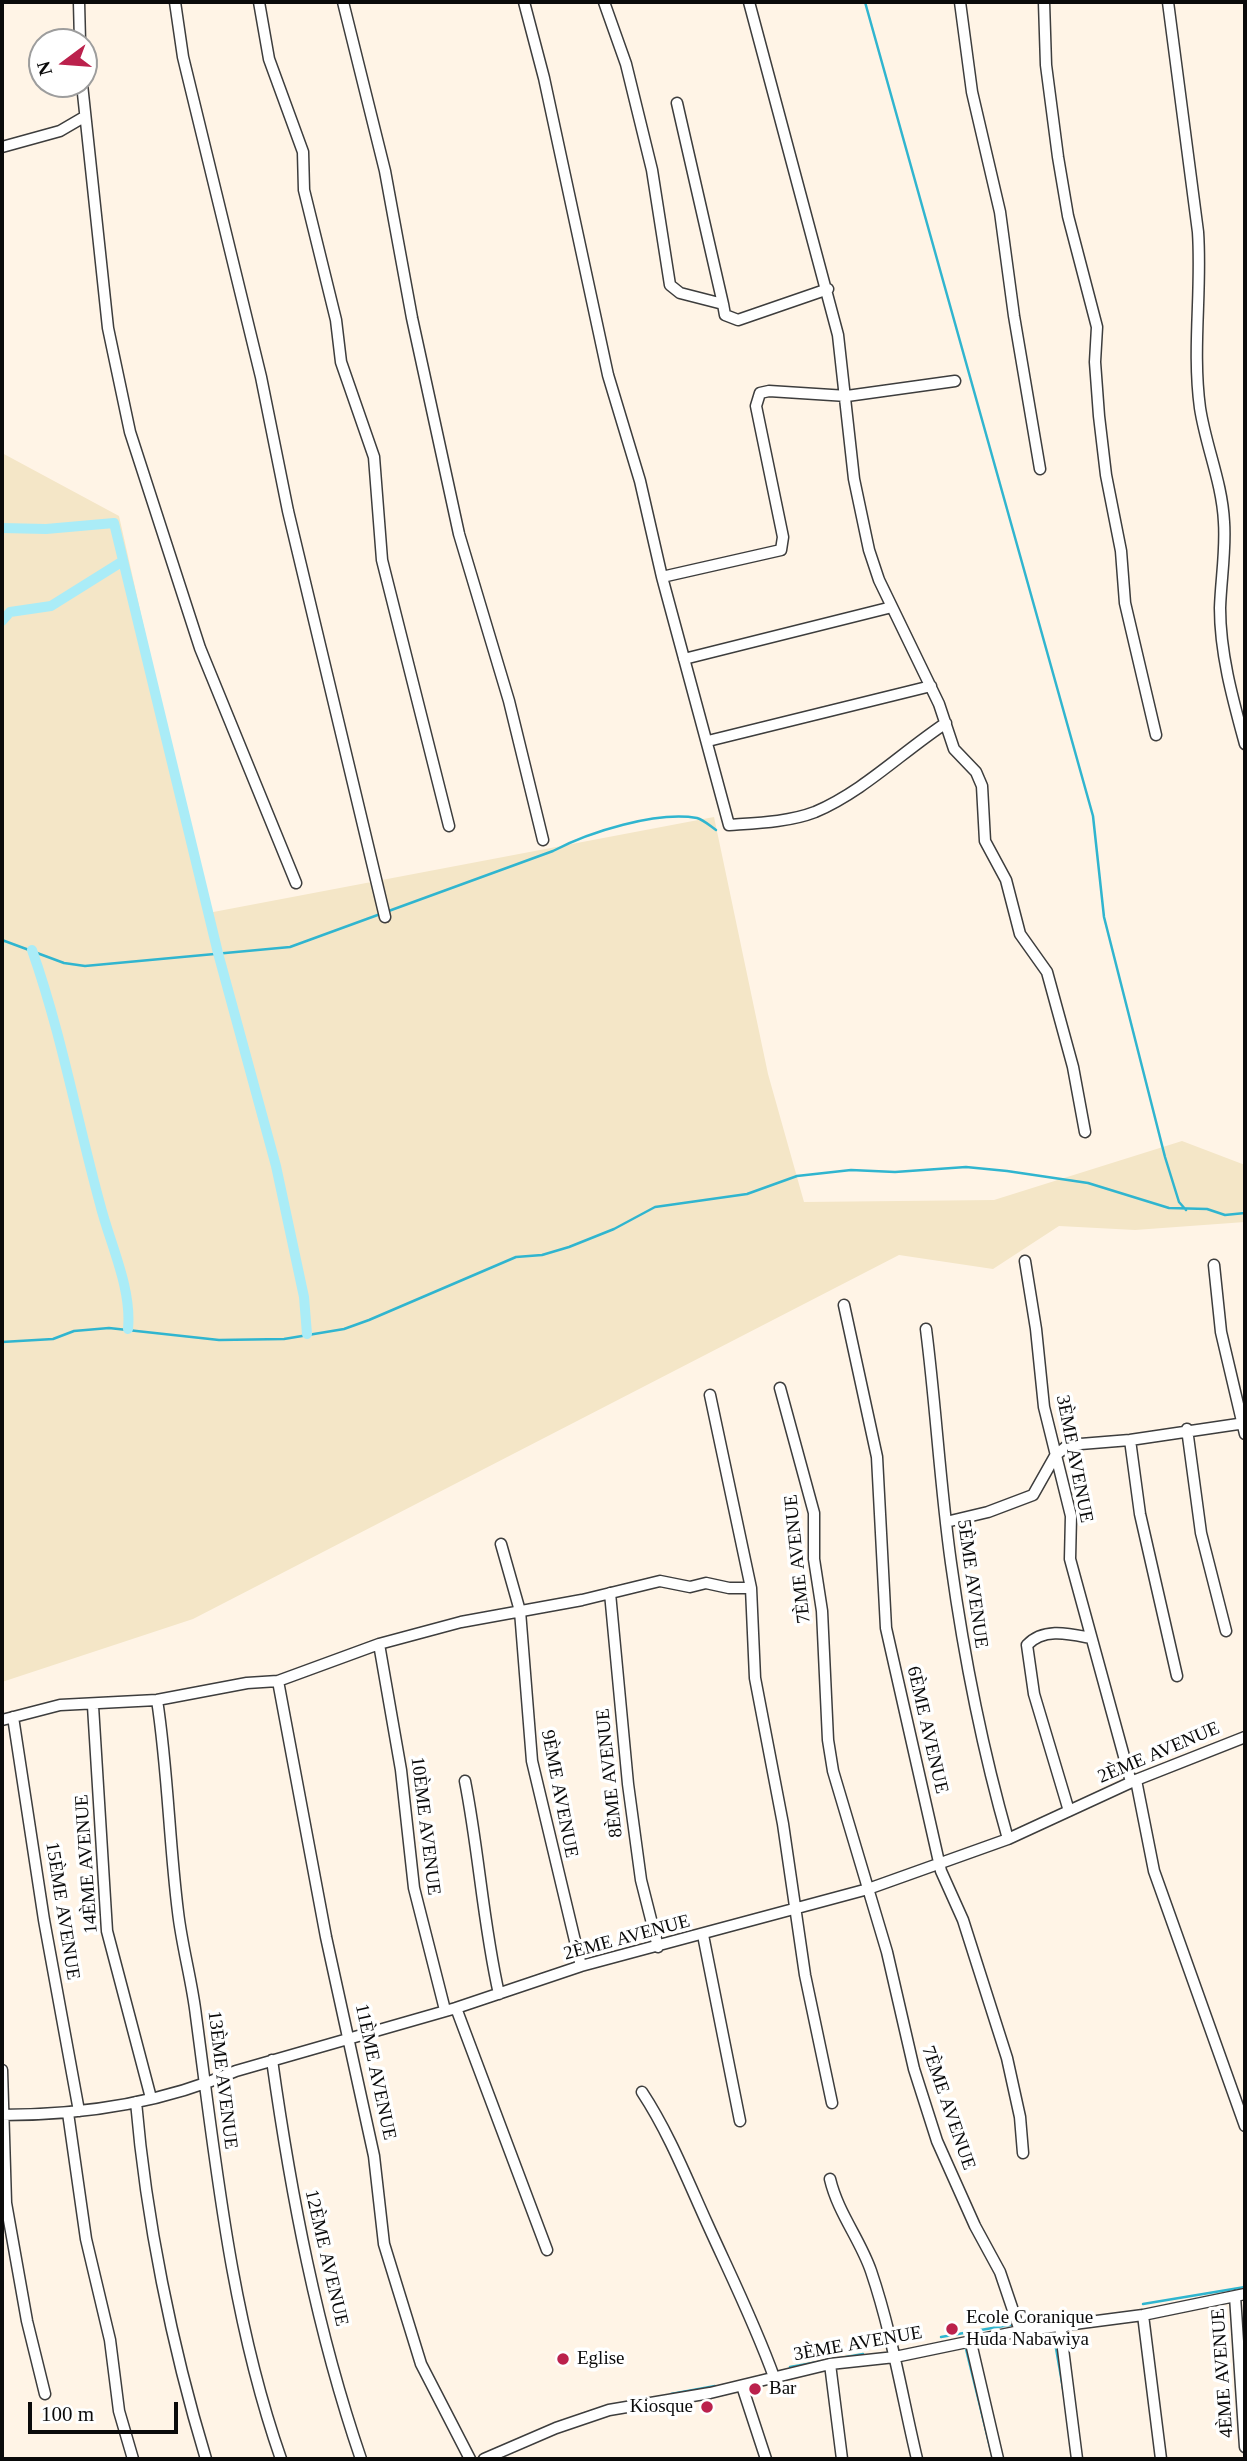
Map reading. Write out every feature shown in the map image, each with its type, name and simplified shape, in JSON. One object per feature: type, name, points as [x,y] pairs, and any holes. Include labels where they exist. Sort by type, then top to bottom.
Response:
[{"type":"street","points":[[79,2],[80,28]]},
{"type":"street","points":[[175,2],[183,57],[258,366],[288,511],[354,777],[384,914]]},
{"type":"street","points":[[259,2],[269,59],[303,152],[304,190],[336,320],[346,381],[374,457],[382,560],[449,826]]},
{"type":"street","points":[[343,2],[385,171],[412,318],[459,534],[509,701],[543,840]]},
{"type":"street","points":[[524,2],[556,133],[590,303],[643,491],[662,577],[729,825],[793,818],[844,798],[946,723]]},
{"type":"street","points":[[604,2],[626,64],[652,170],[670,285],[680,293],[723,304]]},
{"type":"street","points":[[748,2],[828,289],[847,396],[853,479],[869,550],[892,607],[931,686],[954,749],[976,772],[982,786],[985,841],[1006,880],[1020,934],[1047,972],[1073,1067],[1085,1132]]},
{"type":"street","points":[[960,2],[972,92],[1000,212],[1014,316],[1040,469]]},
{"type":"street","points":[[1044,2],[1046,65],[1058,157],[1068,216],[1097,327],[1095,362],[1099,416],[1106,475],[1121,551],[1125,603],[1156,735]]},
{"type":"street","points":[[1168,2],[1198,232],[1200,260],[1196,333],[1201,410],[1220,484],[1224,516],[1220,610],[1224,651],[1245,744]]},
{"type":"street","points":[[83,98],[108,328],[130,432],[203,657],[296,883]]},
{"type":"street","points":[[677,103],[725,315],[730,319],[747,319],[828,289]]},
{"type":"street","points":[[2,147],[60,131],[84,117]]},
{"type":"street","points":[[662,577],[780,550],[783,537],[756,398],[760,393],[769,391],[847,396],[955,381]]},
{"type":"street","points":[[684,659],[892,607]]},
{"type":"street","points":[[708,741],[931,686]]},
{"type":"street","name":"3ÈME AVENUE","points":[[1025,1261],[1036,1329],[1044,1407],[1072,1524],[1070,1559],[1134,1781],[1154,1871],[1245,2126]]},
{"type":"street","points":[[946,1522],[1033,1495],[1055,1456],[1068,1445],[1130,1440],[1187,1430],[1244,1426],[1223,1344],[1214,1265]]},
{"type":"street","name":"6ÈME AVENUE","points":[[844,1305],[877,1457],[884,1617],[940,1865],[965,1927],[1001,2036],[1020,2117],[1023,2153]]},
{"type":"street","name":"5ÈME AVENUE","points":[[926,1329],[946,1522],[970,1689],[986,1764],[1008,1839]]},
{"type":"street","name":"7ÈME AVENUE","points":[[780,1388],[814,1513],[814,1559],[822,1611],[828,1740],[833,1770],[902,2010],[914,2069],[937,2141],[975,2226],[1000,2272],[1020,2331]]},
{"type":"street","points":[[710,1395],[751,1588],[755,1678],[783,1824],[795,1911],[832,2103]]},
{"type":"street","points":[[1187,1430],[1198,1520],[1226,1631]]},
{"type":"street","points":[[1130,1440],[1140,1514],[1177,1676]]},
{"type":"street","name":"9ÈME AVENUE","points":[[501,1544],[520,1611],[527,1738],[581,1966]]},
{"type":"street","points":[[2,1720],[60,1706],[158,1700],[247,1682],[278,1681],[379,1644],[484,1616],[520,1611],[660,1581],[690,1587],[706,1583],[729,1588],[751,1588]]},
{"type":"street","name":"8ÈME AVENUE","points":[[610,1593],[629,1798],[641,1880],[658,1947]]},
{"type":"street","points":[[1069,1811],[1048,1746],[1026,1654],[1027,1645],[1041,1635],[1062,1632],[1091,1638]]},
{"type":"street","name":"10ÈME AVENUE","points":[[379,1644],[403,1783],[414,1888],[445,2010]]},
{"type":"street","name":"11ÈME AVENUE","points":[[278,1681],[326,1937],[351,2039],[374,2156],[384,2244],[395,2287],[421,2364],[470,2459]]},
{"type":"street","name":"13ÈME AVENUE","points":[[158,1700],[170,1795],[177,1910],[196,2013],[230,2263],[262,2403],[281,2459]]},
{"type":"street","name":"14ÈME AVENUE","points":[[93,1706],[107,1931],[151,2098]]},
{"type":"street","name":"15ÈME AVENUE","points":[[13,1717],[44,1920],[79,2111]]},
{"type":"street","name":"2ÈME AVENUE","points":[[4,2115],[68,2113],[136,2102],[205,2085],[272,2060],[456,2008],[581,1966],[795,1911],[868,1889],[1008,1839],[1134,1781],[1245,1737]]},
{"type":"street","points":[[465,1781],[478,1849],[488,1947],[499,1993]]},
{"type":"street","points":[[704,1935],[740,2122]]},
{"type":"street","points":[[456,2008],[547,2250]]},
{"type":"street","name":"12ÈME AVENUE","points":[[272,2060],[290,2182],[315,2296],[343,2406],[361,2459]]},
{"type":"street","points":[[2,2070],[6,2203],[27,2321],[45,2394]]},
{"type":"street","points":[[642,2092],[659,2119],[734,2277],[774,2377]]},
{"type":"street","points":[[136,2102],[144,2181],[155,2244],[206,2459]]},
{"type":"street","points":[[68,2113],[86,2239],[110,2340],[118,2411],[133,2459]]},
{"type":"street","points":[[830,2179],[841,2213],[867,2261],[895,2357],[917,2459]]},
{"type":"street","name":"3ÈME AVENUE","points":[[484,2459],[556,2428],[609,2410],[742,2386],[830,2364],[895,2357],[1020,2331],[1143,2315],[1240,2295]]},
{"type":"street","name":"4ÈME AVENUE","points":[[1240,2295],[1245,2447]]},
{"type":"street","points":[[1143,2315],[1161,2459]]},
{"type":"street","points":[[1060,2325],[1077,2459]]},
{"type":"street","points":[[971,2343],[998,2459]]},
{"type":"street","points":[[830,2364],[842,2459]]},
{"type":"street","points":[[742,2386],[766,2459]]},
{"type":"shaded area","points":[[2,453],[119,516],[208,913],[714,817],[768,1074],[804,1202],[994,1200],[1182,1141],[1245,1165],[1245,1222],[1135,1230],[1059,1226],[993,1269],[899,1255],[193,1619],[2,1682]]},
{"type":"waterway","points":[[865,2],[1093,816],[1104,917],[1165,1157],[1179,1202],[1186,1210]]},
{"type":"waterway","points":[[2,528],[46,529],[114,523],[218,953],[276,1166],[304,1297],[307,1334]]},
{"type":"waterway","points":[[2,621],[10,612],[51,606],[123,561]]},
{"type":"waterway","points":[[2,940],[64,963],[85,966],[290,947],[604,830],[643,820],[681,817],[700,819],[716,830]]},
{"type":"waterway","points":[[32,950],[52,1012],[100,1204],[124,1282],[128,1329]]},
{"type":"waterway","points":[[2,1342],[53,1339],[74,1331],[109,1328],[219,1340],[284,1339],[344,1329],[516,1257],[542,1255],[569,1247],[614,1229],[655,1207],[747,1194],[797,1176],[851,1170],[895,1172],[966,1167],[1007,1171],[1088,1183],[1169,1208],[1207,1209],[1225,1215],[1245,1213]]},
{"type":"waterway","points":[[1143,2304],[1245,2287]]},
{"type":"waterway","points":[[1022,2323],[1043,2323]]},
{"type":"waterway","points":[[941,2337],[1015,2324]]},
{"type":"waterway","points":[[1053,2331],[1065,2400]]},
{"type":"waterway","points":[[965,2345],[993,2459]]},
{"type":"waterway","points":[[790,2367],[863,2354]]},
{"type":"waterway","points":[[671,2394],[715,2386]]},
{"type":"place","name":"Ecole Coranique Huda Nabawiya","points":[[952,2329]]},
{"type":"place","name":"Eglise","points":[[563,2359]]},
{"type":"place","name":"Bar","points":[[755,2389]]},
{"type":"place","name":"Kiosque","points":[[707,2407]]}]
